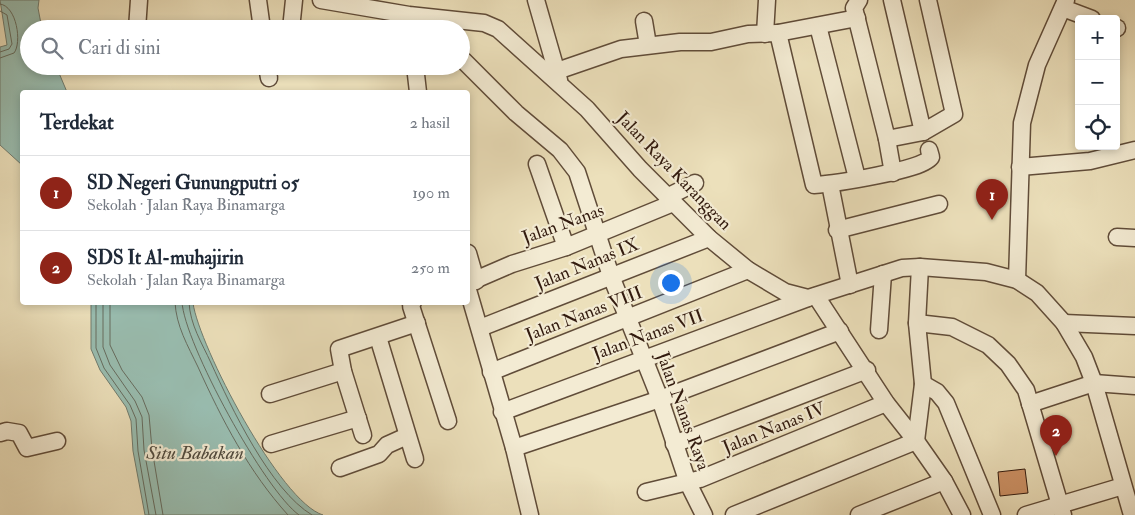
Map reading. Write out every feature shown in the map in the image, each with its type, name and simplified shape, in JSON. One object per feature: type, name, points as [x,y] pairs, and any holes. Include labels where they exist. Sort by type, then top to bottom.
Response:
[{"type":"street","points":[[138,20],[139,0]]},
{"type":"street","points":[[258,0],[261,20]]},
{"type":"street","points":[[293,20],[294,0]]},
{"type":"street","name":"Jalan Raya Karanggan","points":[[321,0],[402,20]]},
{"type":"street","points":[[536,0],[559,78],[621,49],[711,42],[748,34],[771,34],[857,18]]},
{"type":"street","points":[[767,0],[771,34],[814,185],[892,173],[926,163],[931,157],[929,150]]},
{"type":"street","points":[[859,0],[854,8],[887,139],[892,173]]},
{"type":"street","points":[[892,0],[923,132]]},
{"type":"street","points":[[887,139],[923,132],[954,114],[928,0]]},
{"type":"street","points":[[1017,280],[1022,122],[1027,95],[1037,65],[1064,4],[1085,15]]},
{"type":"street","points":[[644,21],[648,46]]},
{"type":"street","name":"Jalan Raya Karanggan","points":[[470,24],[484,23],[498,29],[541,70],[559,78],[670,200],[709,238],[748,270],[785,292],[812,297]]},
{"type":"street","points":[[818,26],[857,178]]},
{"type":"street","name":"Jalan Nanas Raya","points":[[470,67],[516,113],[568,160],[577,172],[611,276],[660,399],[688,483],[704,515]]},
{"type":"street","points":[[416,75],[418,90]]},
{"type":"street","points":[[1020,167],[1090,161],[1135,150]]},
{"type":"street","points":[[537,164],[566,247]]},
{"type":"street","name":"Jalan Nanas","points":[[470,285],[512,264],[566,247],[597,234],[670,200],[694,183]]},
{"type":"street","points":[[830,184],[837,230],[850,285]]},
{"type":"street","points":[[837,230],[939,204]]},
{"type":"street","points":[[1117,236],[1135,238]]},
{"type":"street","name":"Jalan Nanas IX","points":[[480,328],[709,238]]},
{"type":"street","points":[[916,441],[923,384],[918,324],[920,267]]},
{"type":"street","points":[[962,515],[944,481],[886,403],[867,370],[840,331],[812,297],[902,268],[920,267],[986,272],[1017,280],[1037,293],[1064,323],[1080,350],[1094,383],[1132,515]]},
{"type":"street","name":"Jalan Nanas VIII","points":[[491,372],[748,270]]},
{"type":"street","points":[[879,330],[883,274]]},
{"type":"street","points":[[470,285],[491,372],[514,448],[530,515]]},
{"type":"street","name":"Jalan Nanas VII","points":[[502,412],[812,297]]},
{"type":"street","points":[[412,305],[448,421]]},
{"type":"street","points":[[363,435],[343,371],[340,350],[417,323]]},
{"type":"street","points":[[1064,323],[1135,326]]},
{"type":"street","points":[[918,324],[952,327],[988,345],[1008,364],[1026,390],[1062,510]]},
{"type":"street","points":[[514,448],[660,399],[840,331]]},
{"type":"street","points":[[378,337],[415,459]]},
{"type":"street","points":[[674,444],[867,370]]},
{"type":"street","points":[[270,394],[343,371]]},
{"type":"street","points":[[1030,404],[1094,383],[1135,386]]},
{"type":"street","points":[[923,384],[937,392],[946,403],[992,515]]},
{"type":"street","name":"Jalan Nanas IV","points":[[646,492],[688,483],[886,403]]},
{"type":"street","points":[[271,444],[358,418]]},
{"type":"street","points":[[0,433],[7,431],[19,433],[27,448],[57,441]]},
{"type":"street","points":[[340,468],[379,454],[386,445],[407,436]]},
{"type":"street","points":[[734,515],[916,441]]},
{"type":"street","points":[[859,515],[944,481]]},
{"type":"street","points":[[1026,515],[1062,510],[1123,486]]},
{"type":"water","points":[[0,0],[39,0],[38,8],[40,20],[20,20],[20,75],[60,75],[66,90],[20,90],[20,163],[0,145],[0,47],[7,45]]},
{"type":"water","name":"Situ Babakan","points":[[91,305],[194,305],[210,352],[225,386],[244,420],[285,482],[305,504],[323,515],[145,515],[133,451],[131,421],[126,407],[100,370],[91,349]]},
{"type":"building","points":[[1025,469],[1028,493],[1000,496],[998,472]]},
{"type":"place","name":"SD Negeri Gunungputri 05","points":[[992,220]]},
{"type":"place","name":"SDS It Al-muhajirin","points":[[1056,456]]}]
